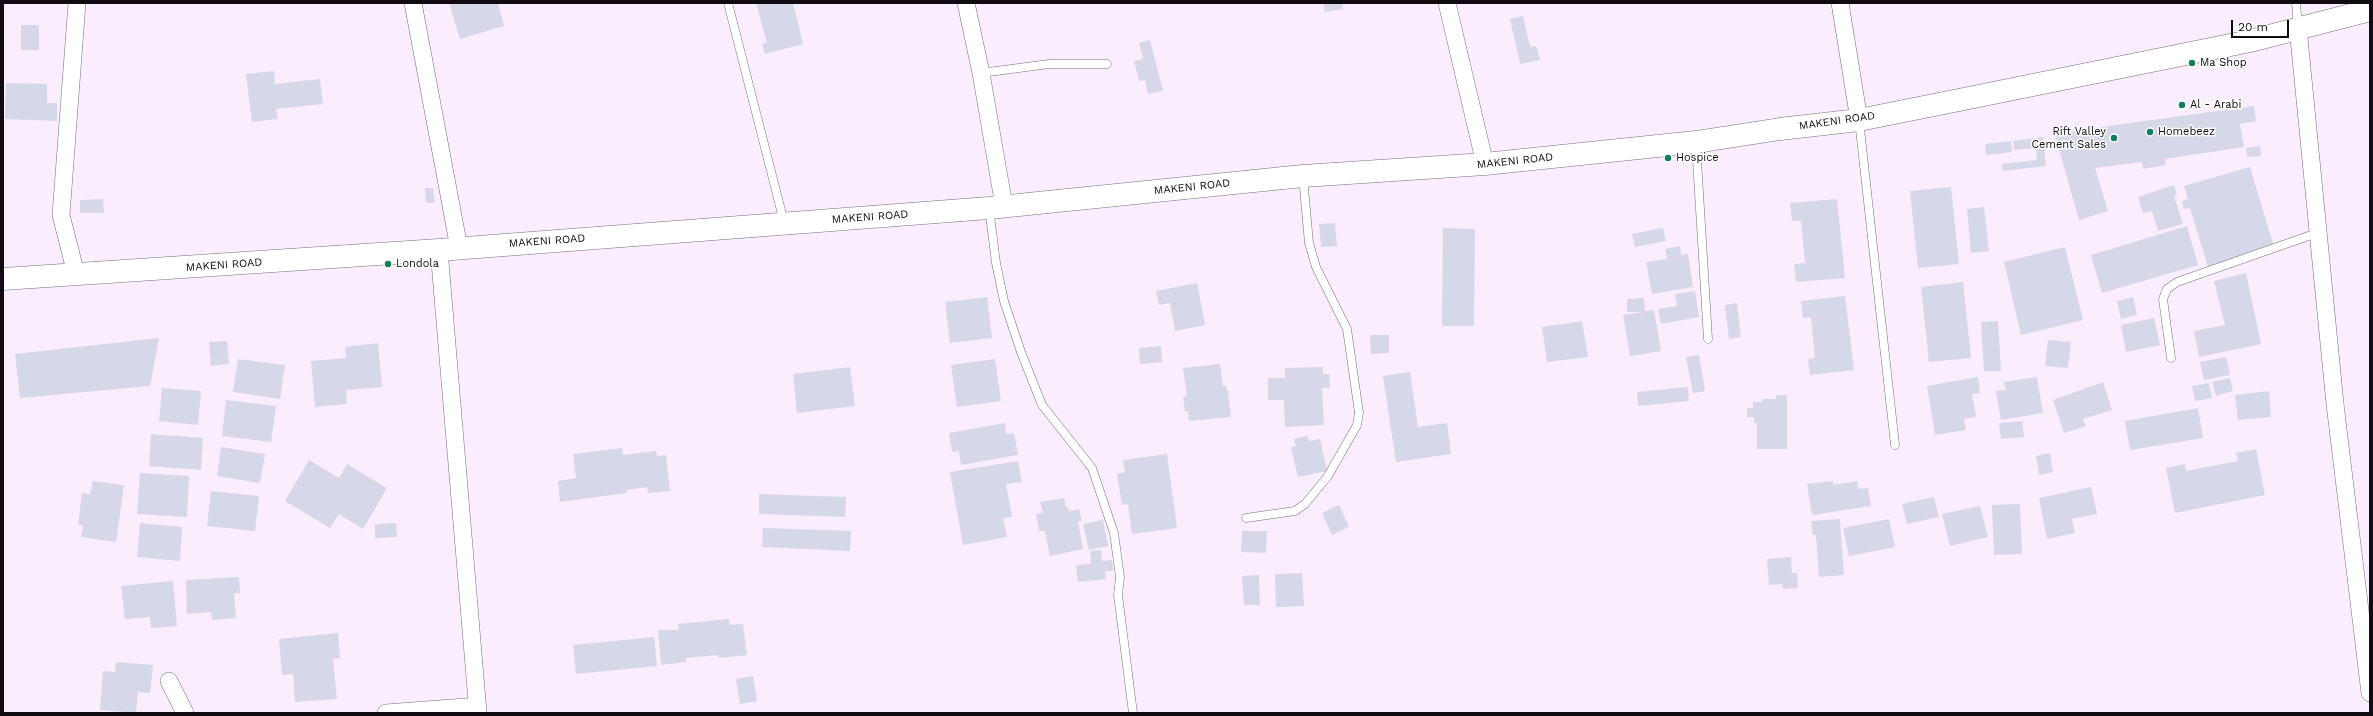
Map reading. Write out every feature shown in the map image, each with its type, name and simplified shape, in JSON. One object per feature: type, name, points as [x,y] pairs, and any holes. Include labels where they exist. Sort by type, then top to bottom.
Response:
[{"type":"main road","name":"MAKENI ROAD","points":[[3,279],[449,249],[997,207],[1303,176],[1484,164],[1696,142],[1780,129],[1859,120],[2168,58],[2370,10]]},
{"type":"street","points":[[76,274],[61,215],[77,3]]},
{"type":"street","points":[[386,713],[478,710],[449,249],[413,3]]},
{"type":"street","points":[[966,3],[981,73],[997,207]]},
{"type":"street","points":[[1447,3],[1484,164]]},
{"type":"street","points":[[1840,3],[1859,120]]},
{"type":"street","points":[[2298,28],[2317,233],[2370,693]]},
{"type":"street","points":[[169,682],[186,713]]},
{"type":"lane","points":[[728,3],[784,223]]},
{"type":"lane","points":[[2296,3],[2298,28]]},
{"type":"lane","points":[[981,73],[1049,64],[1107,64]]},
{"type":"lane","points":[[1859,120],[1895,445]]},
{"type":"lane","points":[[1696,142],[1708,339]]},
{"type":"lane","points":[[1246,518],[1295,512],[1305,504],[1328,476],[1357,425],[1359,413],[1348,329],[1316,267],[1309,243],[1303,176]]},
{"type":"lane","points":[[997,207],[996,263],[1004,300],[1021,352],[1042,405],[1092,468],[1114,533],[1120,577],[1118,595],[1133,713]]},
{"type":"lane","points":[[2171,358],[2163,299],[2166,289],[2177,282],[2317,233]]},
{"type":"building","points":[[449,3],[498,3],[504,26],[460,39]]},
{"type":"building","points":[[756,3],[793,3],[803,44],[765,54],[762,44],[767,43]]},
{"type":"building","points":[[1323,3],[1342,3],[1343,9],[1325,12]]},
{"type":"building","points":[[1523,16],[1530,47],[1536,46],[1540,60],[1520,64],[1510,19]]},
{"type":"building","points":[[21,25],[39,25],[39,50],[21,50]]},
{"type":"building","points":[[1150,40],[1163,91],[1148,94],[1145,80],[1139,81],[1134,61],[1143,59],[1139,43]]},
{"type":"building","points":[[274,71],[275,84],[320,79],[323,104],[276,109],[278,119],[252,122],[246,74]]},
{"type":"building","points":[[6,83],[47,84],[47,103],[57,103],[57,121],[5,119]]},
{"type":"building","points":[[2254,106],[2256,121],[2240,124],[2244,147],[2165,159],[2166,165],[2143,169],[2142,162],[2095,168],[2108,211],[2079,220],[2055,135],[2079,130]]},
{"type":"building","points":[[2043,137],[2046,166],[2003,171],[2002,164],[2037,160],[2036,148],[2014,150],[2013,141]]},
{"type":"building","points":[[2011,141],[2012,152],[1986,155],[1985,144]]},
{"type":"building","points":[[2260,146],[2261,156],[2247,157],[2246,148]]},
{"type":"building","points":[[2250,167],[2274,247],[2208,267],[2190,208],[2184,209],[2182,201],[2188,199],[2184,186]]},
{"type":"building","points":[[2174,185],[2177,195],[2174,196],[2183,224],[2158,231],[2152,211],[2143,213],[2138,197]]},
{"type":"building","points":[[1951,187],[1959,264],[1918,268],[1910,191]]},
{"type":"building","points":[[425,188],[433,188],[435,203],[426,203]]},
{"type":"building","points":[[103,199],[104,213],[80,213],[80,200]]},
{"type":"building","points":[[1837,199],[1845,278],[1796,282],[1794,264],[1805,263],[1801,221],[1792,221],[1790,203]]},
{"type":"building","points":[[1984,207],[1989,251],[1971,253],[1967,209]]},
{"type":"building","points":[[1335,223],[1337,246],[1321,247],[1319,224]]},
{"type":"building","points":[[2187,226],[2198,265],[2102,293],[2091,255]]},
{"type":"building","points":[[1443,228],[1475,229],[1474,326],[1442,326]]},
{"type":"building","points":[[1663,228],[1666,241],[1635,247],[1632,234]]},
{"type":"building","points":[[1680,246],[1681,255],[1688,254],[1693,287],[1652,294],[1646,262],[1667,259],[1665,249]]},
{"type":"building","points":[[2065,247],[2083,320],[2021,335],[2004,262]]},
{"type":"building","points":[[2246,273],[2261,344],[2199,357],[2194,331],[2225,325],[2214,281]]},
{"type":"building","points":[[1963,282],[1971,358],[1929,362],[1921,287]]},
{"type":"building","points":[[1197,283],[1205,325],[1175,331],[1170,303],[1159,305],[1156,291]]},
{"type":"building","points":[[1695,291],[1699,317],[1661,324],[1658,309],[1677,306],[1675,294]]},
{"type":"building","points":[[1845,296],[1854,370],[1810,375],[1808,359],[1815,358],[1811,317],[1803,318],[1801,301]]},
{"type":"building","points":[[987,297],[992,338],[950,343],[945,302]]},
{"type":"building","points":[[2133,297],[2137,315],[2121,319],[2117,301]]},
{"type":"building","points":[[1644,298],[1645,311],[1654,310],[1661,351],[1630,356],[1623,315],[1643,312],[1627,312],[1627,299]]},
{"type":"building","points":[[1737,303],[1741,337],[1729,339],[1725,305]]},
{"type":"building","points":[[2154,318],[2160,345],[2126,352],[2121,325]]},
{"type":"building","points":[[1582,321],[1588,357],[1547,362],[1542,327]]},
{"type":"building","points":[[1998,321],[2001,371],[1984,371],[1981,322]]},
{"type":"building","points":[[1370,335],[1389,335],[1389,353],[1371,354]]},
{"type":"building","points":[[159,338],[150,386],[20,398],[15,354]]},
{"type":"building","points":[[2048,340],[2071,342],[2068,368],[2045,366]]},
{"type":"building","points":[[227,341],[229,364],[211,366],[209,342]]},
{"type":"building","points":[[378,343],[382,387],[346,390],[347,404],[315,407],[311,361],[346,358],[345,347]]},
{"type":"building","points":[[1161,346],[1162,362],[1140,364],[1139,348]]},
{"type":"building","points":[[1699,355],[1705,391],[1693,393],[1686,357]]},
{"type":"building","points":[[2226,357],[2230,375],[2204,380],[2200,362]]},
{"type":"building","points":[[238,359],[285,365],[280,399],[233,392]]},
{"type":"building","points":[[995,359],[1001,401],[957,407],[951,365]]},
{"type":"building","points":[[1220,364],[1223,386],[1226,386],[1228,392],[1231,417],[1189,421],[1188,411],[1185,412],[1183,397],[1187,396],[1183,368]]},
{"type":"building","points":[[850,367],[855,406],[797,413],[793,374]]},
{"type":"building","points":[[1323,367],[1323,374],[1329,374],[1330,388],[1322,388],[1324,425],[1285,427],[1284,400],[1268,400],[1268,378],[1285,378],[1285,368]]},
{"type":"building","points":[[1410,372],[1418,427],[1447,423],[1451,454],[1396,462],[1383,376]]},
{"type":"building","points":[[1978,377],[1980,393],[1972,394],[1976,417],[1964,419],[1966,430],[1935,435],[1927,386]]},
{"type":"building","points":[[2037,377],[2043,413],[2001,420],[1996,391],[2006,390],[2004,382]]},
{"type":"building","points":[[2230,378],[2233,391],[2216,396],[2212,382]]},
{"type":"building","points":[[2103,382],[2112,410],[2083,419],[2086,426],[2064,433],[2053,400]]},
{"type":"building","points":[[2209,383],[2212,398],[2195,401],[2192,386]]},
{"type":"building","points":[[1688,387],[1689,401],[1638,406],[1637,392]]},
{"type":"building","points":[[162,388],[201,391],[198,425],[159,421]]},
{"type":"building","points":[[2269,391],[2271,417],[2238,420],[2235,395]]},
{"type":"building","points":[[1776,395],[1787,395],[1787,449],[1757,449],[1757,423],[1754,423],[1754,417],[1747,417],[1747,408],[1753,408],[1753,402],[1762,402],[1762,399],[1776,399]]},
{"type":"building","points":[[226,400],[276,406],[271,442],[222,436]]},
{"type":"building","points":[[2198,408],[2203,438],[2130,450],[2125,421]]},
{"type":"building","points":[[2022,421],[2024,437],[2001,439],[1999,423]]},
{"type":"building","points":[[1005,423],[1006,434],[1014,433],[1018,455],[961,465],[959,451],[952,452],[949,433]]},
{"type":"building","points":[[151,434],[203,438],[201,470],[149,466]]},
{"type":"building","points":[[1307,436],[1309,441],[1320,439],[1327,471],[1298,477],[1291,447],[1296,446],[1294,439]]},
{"type":"building","points":[[221,447],[265,454],[260,483],[217,476]]},
{"type":"building","points":[[622,448],[623,455],[656,451],[657,456],[666,455],[670,491],[648,493],[647,487],[626,490],[627,493],[560,502],[558,481],[576,478],[573,454]]},
{"type":"building","points":[[2256,449],[2265,495],[2175,513],[2166,468],[2185,464],[2186,471],[2238,461],[2236,453]]},
{"type":"building","points":[[2050,453],[2053,472],[2039,475],[2036,456]]},
{"type":"building","points":[[1167,454],[1177,528],[1132,534],[1128,504],[1122,505],[1117,474],[1125,472],[1123,460]]},
{"type":"building","points":[[309,460],[339,478],[347,464],[387,488],[363,529],[339,514],[330,528],[285,501]]},
{"type":"building","points":[[1018,461],[1022,482],[1006,484],[1012,517],[1003,518],[1007,537],[963,545],[950,472]]},
{"type":"building","points":[[140,473],[189,476],[187,517],[137,514]]},
{"type":"building","points":[[93,481],[124,485],[116,542],[81,537],[83,525],[78,525],[82,493],[90,494]]},
{"type":"building","points":[[1833,481],[1833,485],[1857,481],[1858,489],[1868,488],[1871,506],[1812,515],[1807,484]]},
{"type":"building","points":[[2091,487],[2097,514],[2072,519],[2075,533],[2047,539],[2039,498]]},
{"type":"building","points":[[211,491],[259,496],[255,531],[207,526]]},
{"type":"building","points":[[759,494],[846,497],[845,517],[759,514]]},
{"type":"building","points":[[1934,497],[1939,517],[1907,524],[1902,504]]},
{"type":"building","points":[[1064,498],[1066,507],[1068,507],[1069,511],[1079,509],[1082,521],[1078,522],[1083,549],[1050,556],[1045,531],[1039,531],[1036,514],[1043,513],[1040,502]]},
{"type":"building","points":[[2020,504],[2022,554],[1994,555],[1992,505]]},
{"type":"building","points":[[1339,505],[1349,527],[1332,535],[1322,513]]},
{"type":"building","points":[[1980,506],[1988,537],[1950,546],[1942,514]]},
{"type":"building","points":[[1840,519],[1844,575],[1819,577],[1816,535],[1813,535],[1811,521]]},
{"type":"building","points":[[1889,519],[1895,547],[1849,556],[1843,528]]},
{"type":"building","points":[[1103,520],[1108,546],[1089,550],[1083,524]]},
{"type":"building","points":[[140,523],[182,527],[180,561],[137,557]]},
{"type":"building","points":[[396,523],[397,537],[375,538],[375,524]]},
{"type":"building","points":[[763,528],[851,531],[850,551],[762,547]]},
{"type":"building","points":[[1242,531],[1267,531],[1266,553],[1241,552]]},
{"type":"building","points":[[1101,550],[1102,561],[1112,560],[1113,571],[1105,571],[1106,579],[1078,582],[1076,565],[1091,564],[1090,551]]},
{"type":"building","points":[[1791,557],[1792,573],[1797,573],[1798,588],[1783,589],[1782,584],[1769,585],[1767,559]]},
{"type":"building","points":[[1302,573],[1304,606],[1276,607],[1275,574]]},
{"type":"building","points":[[1259,575],[1260,605],[1244,605],[1242,576]]},
{"type":"building","points":[[239,577],[240,593],[234,593],[236,618],[212,620],[211,612],[187,614],[186,580]]},
{"type":"building","points":[[173,581],[177,626],[151,628],[150,617],[125,619],[121,586]]},
{"type":"building","points":[[729,619],[730,625],[743,624],[747,655],[719,658],[718,655],[686,658],[686,662],[661,665],[658,630],[679,630],[678,624]]},
{"type":"building","points":[[338,633],[340,658],[333,659],[337,699],[295,702],[293,674],[282,675],[279,639]]},
{"type":"building","points":[[654,637],[657,666],[576,674],[573,645]]},
{"type":"building","points":[[116,662],[153,665],[150,693],[138,692],[136,713],[100,710],[103,671],[115,672]]},
{"type":"building","points":[[753,676],[757,701],[740,704],[736,679]]},
{"type":"place","name":"Ma Shop","points":[[2192,63]]},
{"type":"place","name":"Al - Arabi","points":[[2182,105]]},
{"type":"place","name":"Homebeez","points":[[2150,132]]},
{"type":"place","name":"Rift Valley Cement Sales","points":[[2114,138]]},
{"type":"place","name":"Hospice","points":[[1668,158]]},
{"type":"place","name":"Londola","points":[[388,264]]}]
